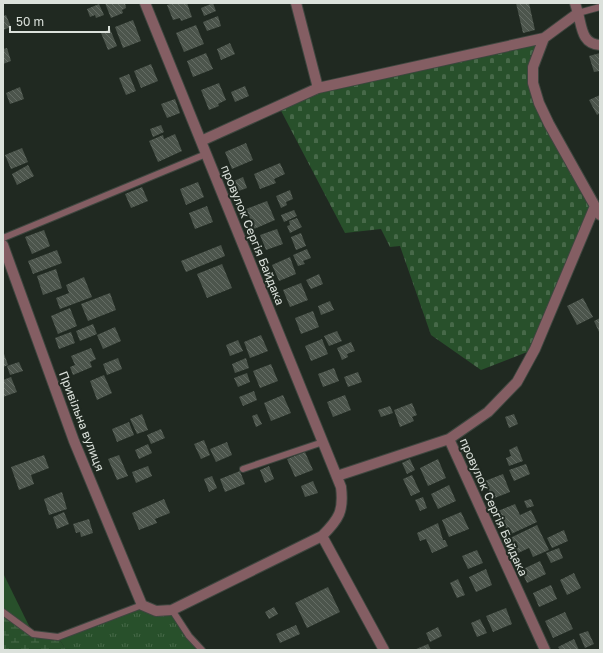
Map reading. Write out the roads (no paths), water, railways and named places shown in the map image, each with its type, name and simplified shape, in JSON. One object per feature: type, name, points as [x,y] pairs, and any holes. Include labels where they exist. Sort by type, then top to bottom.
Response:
[{"type":"street","name":"провулок Сергія Байдака","points":[[145,3],[337,476],[341,487],[343,500],[337,521],[322,536],[172,610]]},
{"type":"street","points":[[296,3],[318,88]]},
{"type":"street","points":[[449,438],[488,412],[518,382],[535,349],[598,211],[549,124],[539,103],[533,82],[533,67],[544,38],[576,8],[585,38],[592,45],[600,46]]},
{"type":"street","points":[[201,141],[318,88],[544,38]]},
{"type":"street","name":"Привільна вулиця","points":[[3,245],[74,441],[142,605]]},
{"type":"street","name":"провулок Сергія Байдака","points":[[337,476],[449,438],[544,650]]},
{"type":"street","points":[[322,536],[384,650]]},
{"type":"street","points":[[142,605],[156,611],[172,610]]},
{"type":"lane","points":[[576,8],[600,7]]},
{"type":"lane","points":[[3,238],[206,154]]},
{"type":"lane","points":[[242,469],[323,442]]},
{"type":"lane","points":[[3,612],[33,634],[58,637],[142,605]]},
{"type":"lane","points":[[172,610],[189,636],[202,650]]}]
